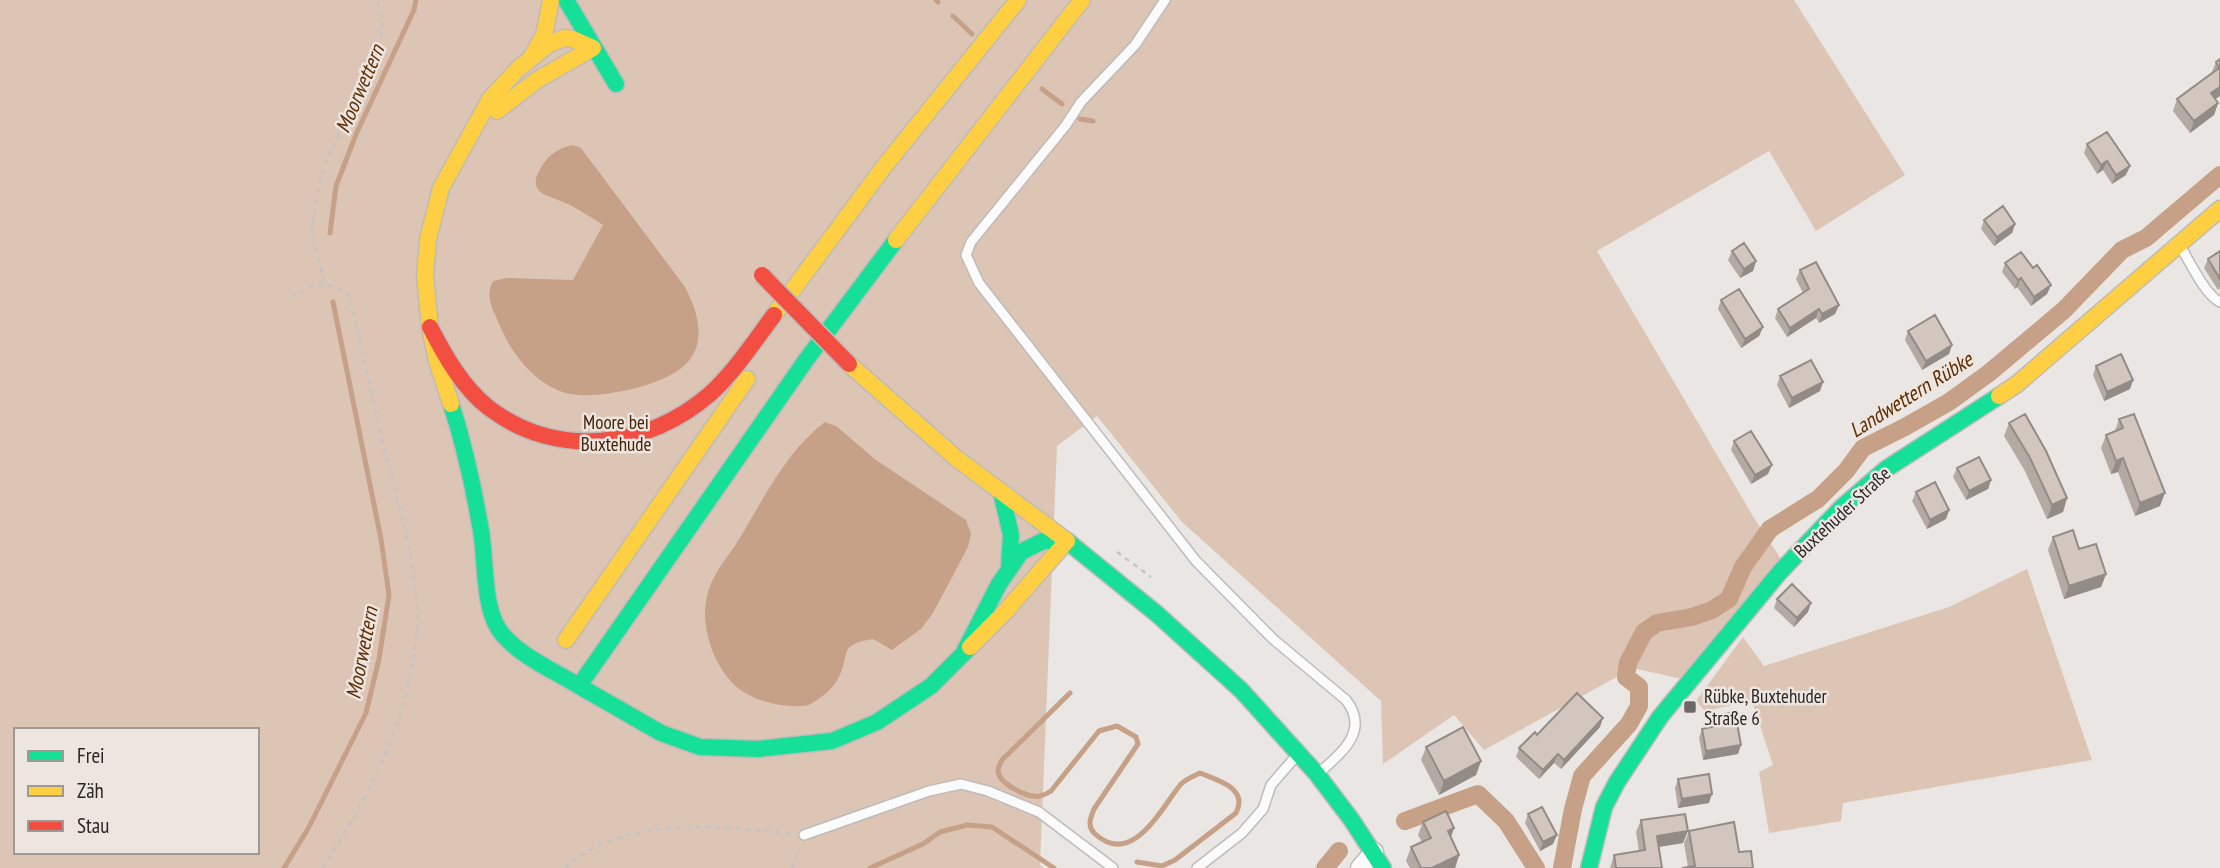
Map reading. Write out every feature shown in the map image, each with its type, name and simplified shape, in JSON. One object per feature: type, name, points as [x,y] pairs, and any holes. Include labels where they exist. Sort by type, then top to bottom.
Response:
[{"type":"main road","points":[[531,58],[544,35],[551,0]]},
{"type":"main road","points":[[566,0],[616,84]]},
{"type":"main road","points":[[579,686],[806,360],[1082,0]]},
{"type":"main road","points":[[430,327],[447,360],[472,392],[501,417],[530,432],[567,440],[610,442],[635,437],[670,423],[705,400],[726,380],[883,168],[981,59],[1024,4]]},
{"type":"main road","points":[[593,48],[581,41],[564,38],[549,44],[490,99],[441,188],[427,248],[425,276],[430,327],[437,361],[460,431],[476,500],[491,615],[501,633],[514,646],[579,686],[661,733],[689,744],[725,749],[790,747],[832,741],[877,722],[931,686],[1005,612],[1068,541]]},
{"type":"main road","points":[[471,134],[530,85],[593,48]]},
{"type":"main road","points":[[922,145],[981,59]]},
{"type":"main road","name":"Buxtehuder Straße","points":[[1589,868],[1604,807],[1617,782],[1660,717],[1779,573],[1841,508],[1886,469],[2017,384],[2220,209]]},
{"type":"main road","points":[[566,640],[749,376],[865,220]]},
{"type":"main road","points":[[762,275],[849,364],[956,458],[1148,604],[1214,663],[1273,721],[1299,752],[1358,828],[1384,868]]},
{"type":"main road","points":[[1001,492],[1011,535],[1009,567]]},
{"type":"main road","points":[[964,652],[1017,556],[1028,546],[1047,540],[1068,541]]},
{"type":"street","points":[[1360,868],[1374,852]]},
{"type":"lane","points":[[1165,0],[1135,45],[1081,102],[1066,125],[971,242],[966,255],[979,283],[1196,561],[1273,639],[1346,700],[1354,710],[1357,720],[1349,742],[1317,775]]},
{"type":"lane","points":[[2179,244],[2200,279],[2215,300],[2220,302]]},
{"type":"lane","points":[[1197,868],[1242,833],[1263,810],[1271,785],[1299,752]]},
{"type":"lane","points":[[804,835],[929,791],[961,784],[988,791],[1039,812],[1113,868]]},
{"type":"path","points":[[324,282],[312,229],[317,196],[324,166],[380,45],[383,20],[377,0]]},
{"type":"path","points":[[291,297],[324,282],[349,295],[407,544],[415,594],[416,638],[405,690],[385,758],[353,822],[322,868]]},
{"type":"path","points":[[565,868],[577,856],[638,831],[707,828],[804,835],[792,868]]},
{"type":"green space","name":"Moore bei Buxtehude","points":[[0,0],[1794,0],[1905,175],[1816,231],[1769,151],[1597,251],[1754,518],[1783,562],[1682,679],[1633,668],[1484,750],[1454,715],[1383,764],[1381,701],[1182,522],[1097,416],[1057,446],[1040,865],[1044,868],[0,868]]},
{"type":"green space","points":[[2027,569],[2092,760],[1843,803],[1841,821],[1769,833],[1759,772],[1773,765],[1752,701],[1705,711],[1696,701],[1743,637],[1764,666],[1949,607]]},
{"type":"shaded area","points":[[573,145],[581,148],[685,287],[696,313],[698,341],[691,358],[661,380],[640,387],[588,395],[559,391],[548,385],[519,359],[505,337],[491,304],[489,293],[493,281],[507,278],[573,280],[603,225],[570,205],[542,193],[536,183],[537,176],[548,158]]},
{"type":"shaded area","points":[[825,422],[836,426],[876,460],[966,520],[971,534],[968,547],[933,613],[921,629],[892,650],[873,639],[854,644],[847,651],[837,681],[824,695],[807,705],[777,705],[745,693],[720,667],[706,627],[706,599],[716,574],[776,477],[798,447]]},
{"type":"building","points":[[2220,59],[2220,87],[2211,93],[2218,103],[2194,121],[2177,99],[2219,68],[2216,62]]},
{"type":"building","points":[[2107,132],[2130,166],[2116,175],[2107,161],[2101,165],[2087,144]]},
{"type":"building","points":[[2003,206],[2015,224],[1997,237],[1984,220]]},
{"type":"building","points":[[1744,243],[1756,261],[1744,269],[1732,251]]},
{"type":"building","points":[[2220,251],[2220,279],[2208,259]]},
{"type":"building","points":[[2021,252],[2033,268],[2037,265],[2051,285],[2034,297],[2021,278],[2018,280],[2005,263]]},
{"type":"building","points":[[1816,262],[1839,305],[1822,314],[1819,309],[1790,328],[1778,309],[1809,289],[1800,270]]},
{"type":"building","points":[[1739,289],[1763,327],[1745,339],[1721,300]]},
{"type":"building","points":[[1935,315],[1952,345],[1926,361],[1908,331]]},
{"type":"building","points":[[2121,354],[2133,380],[2107,392],[2096,366]]},
{"type":"building","points":[[1811,360],[1823,382],[1792,398],[1780,376]]},
{"type":"building","points":[[2025,414],[2046,451],[2067,498],[2052,505],[2030,458],[2009,423]]},
{"type":"building","points":[[2134,414],[2165,493],[2140,503],[2123,458],[2116,461],[2106,435],[2123,428],[2119,419]]},
{"type":"building","points":[[1751,431],[1772,465],[1755,475],[1734,441]]},
{"type":"building","points":[[1979,457],[1991,480],[1969,491],[1957,468]]},
{"type":"building","points":[[1935,482],[1949,510],[1930,520],[1916,492]]},
{"type":"building","points":[[2073,530],[2079,549],[2096,544],[2106,574],[2069,586],[2053,537]]},
{"type":"building","points":[[1792,584],[1811,603],[1797,618],[1777,599]]},
{"type":"building","points":[[1577,693],[1603,718],[1564,760],[1558,754],[1543,770],[1519,748],[1535,732],[1537,735]]},
{"type":"building","points":[[1735,712],[1741,745],[1706,751],[1702,729],[1720,725],[1718,715]]},
{"type":"building","points":[[1463,727],[1481,761],[1444,781],[1426,747]]},
{"type":"building","points":[[1709,774],[1712,794],[1682,799],[1678,779]]},
{"type":"building","points":[[1542,807],[1557,835],[1543,842],[1528,814]]},
{"type":"building","points":[[1446,811],[1454,828],[1448,831],[1459,855],[1432,868],[1421,868],[1411,847],[1431,838],[1423,822]]},
{"type":"building","points":[[1685,814],[1688,831],[1657,836],[1662,868],[1616,868],[1614,855],[1645,850],[1641,820]]},
{"type":"building","points":[[1734,822],[1739,852],[1751,851],[1753,868],[1682,868],[1695,866],[1689,831]]},
{"type":"waterway","name":"Moorwettern","points":[[330,233],[336,186],[357,132],[414,10],[416,0]]},
{"type":"waterway","points":[[953,16],[972,34]]},
{"type":"waterway","points":[[1042,89],[1062,104]]},
{"type":"waterway","points":[[1080,119],[1093,121]]},
{"type":"waterway","name":"Landwettern Rübke","points":[[1562,868],[1582,776],[1629,724],[1639,706],[1639,687],[1626,677],[1628,663],[1644,632],[1657,623],[1692,617],[1712,610],[1729,599],[1743,567],[1770,529],[1818,499],[1846,471],[1863,448],[1949,402],[1989,373],[2064,310],[2122,250],[2146,238],[2220,175]]},
{"type":"waterway","name":"Moorwettern","points":[[284,868],[309,827],[366,713],[379,659],[389,595],[381,539],[333,302]]},
{"type":"waterway","points":[[1070,693],[1002,760],[998,770],[1000,776],[1015,790],[1035,796],[1050,792],[1099,731],[1117,726],[1136,737],[1138,744],[1091,816],[1092,831],[1109,843],[1122,844],[1145,831],[1181,784],[1200,773],[1229,786],[1238,797],[1236,813],[1175,860],[1162,866],[1137,862]]},
{"type":"waterway","name":"Landwettern Rübke","points":[[1405,821],[1478,794],[1506,821],[1536,868]]},
{"type":"waterway","name":"Moorwettern","points":[[870,868],[923,844],[940,832],[967,825],[992,827],[1054,868]]},
{"type":"waterway","name":"Landwettern Rübke","points":[[1325,868],[1339,851]]},
{"type":"traffic: fast","points":[[566,0],[616,84]]},
{"type":"traffic: fast","points":[[579,686],[806,360],[896,240]]},
{"type":"traffic: fast","points":[[1589,868],[1604,807],[1617,782],[1660,717],[1779,573],[1841,508],[1886,469],[1999,396]]},
{"type":"traffic: fast","points":[[451,404],[474,495],[482,538],[488,598],[496,624],[519,650],[579,686]]},
{"type":"traffic: fast","points":[[1001,492],[1011,535],[1009,567]]},
{"type":"traffic: fast","points":[[964,652],[999,584],[1021,552],[1043,541],[1067,541],[1157,614],[1241,690],[1316,773],[1383,868]]},
{"type":"traffic: fast","points":[[579,686],[661,733],[700,747],[758,749],[832,741],[877,722],[931,686],[970,647]]},
{"type":"traffic: slow","points":[[532,56],[544,35],[551,0]]},
{"type":"traffic: slow","points":[[774,315],[883,168],[1018,0]]},
{"type":"traffic: slow","points":[[896,240],[1082,0]]},
{"type":"traffic: slow","points":[[451,404],[437,361],[430,327],[425,276],[428,239],[441,188],[490,99],[518,69],[549,44],[564,38],[593,48]]},
{"type":"traffic: slow","points":[[497,111],[537,80],[593,48]]},
{"type":"traffic: slow","points":[[1999,396],[2017,384],[2220,209]]},
{"type":"traffic: slow","points":[[849,364],[956,458],[1067,541]]},
{"type":"traffic: slow","points":[[566,640],[747,379]]},
{"type":"traffic: slow","points":[[970,647],[1005,612],[1067,541]]},
{"type":"traffic: jam","points":[[762,275],[849,364]]},
{"type":"traffic: jam","points":[[430,327],[463,381],[489,408],[515,425],[544,435],[572,441],[602,441],[631,436],[659,426],[710,394],[728,376],[774,315]]},
{"type":"place","name":"Rübke, Buxtehuder Straße 6","points":[[1690,707]]}]
